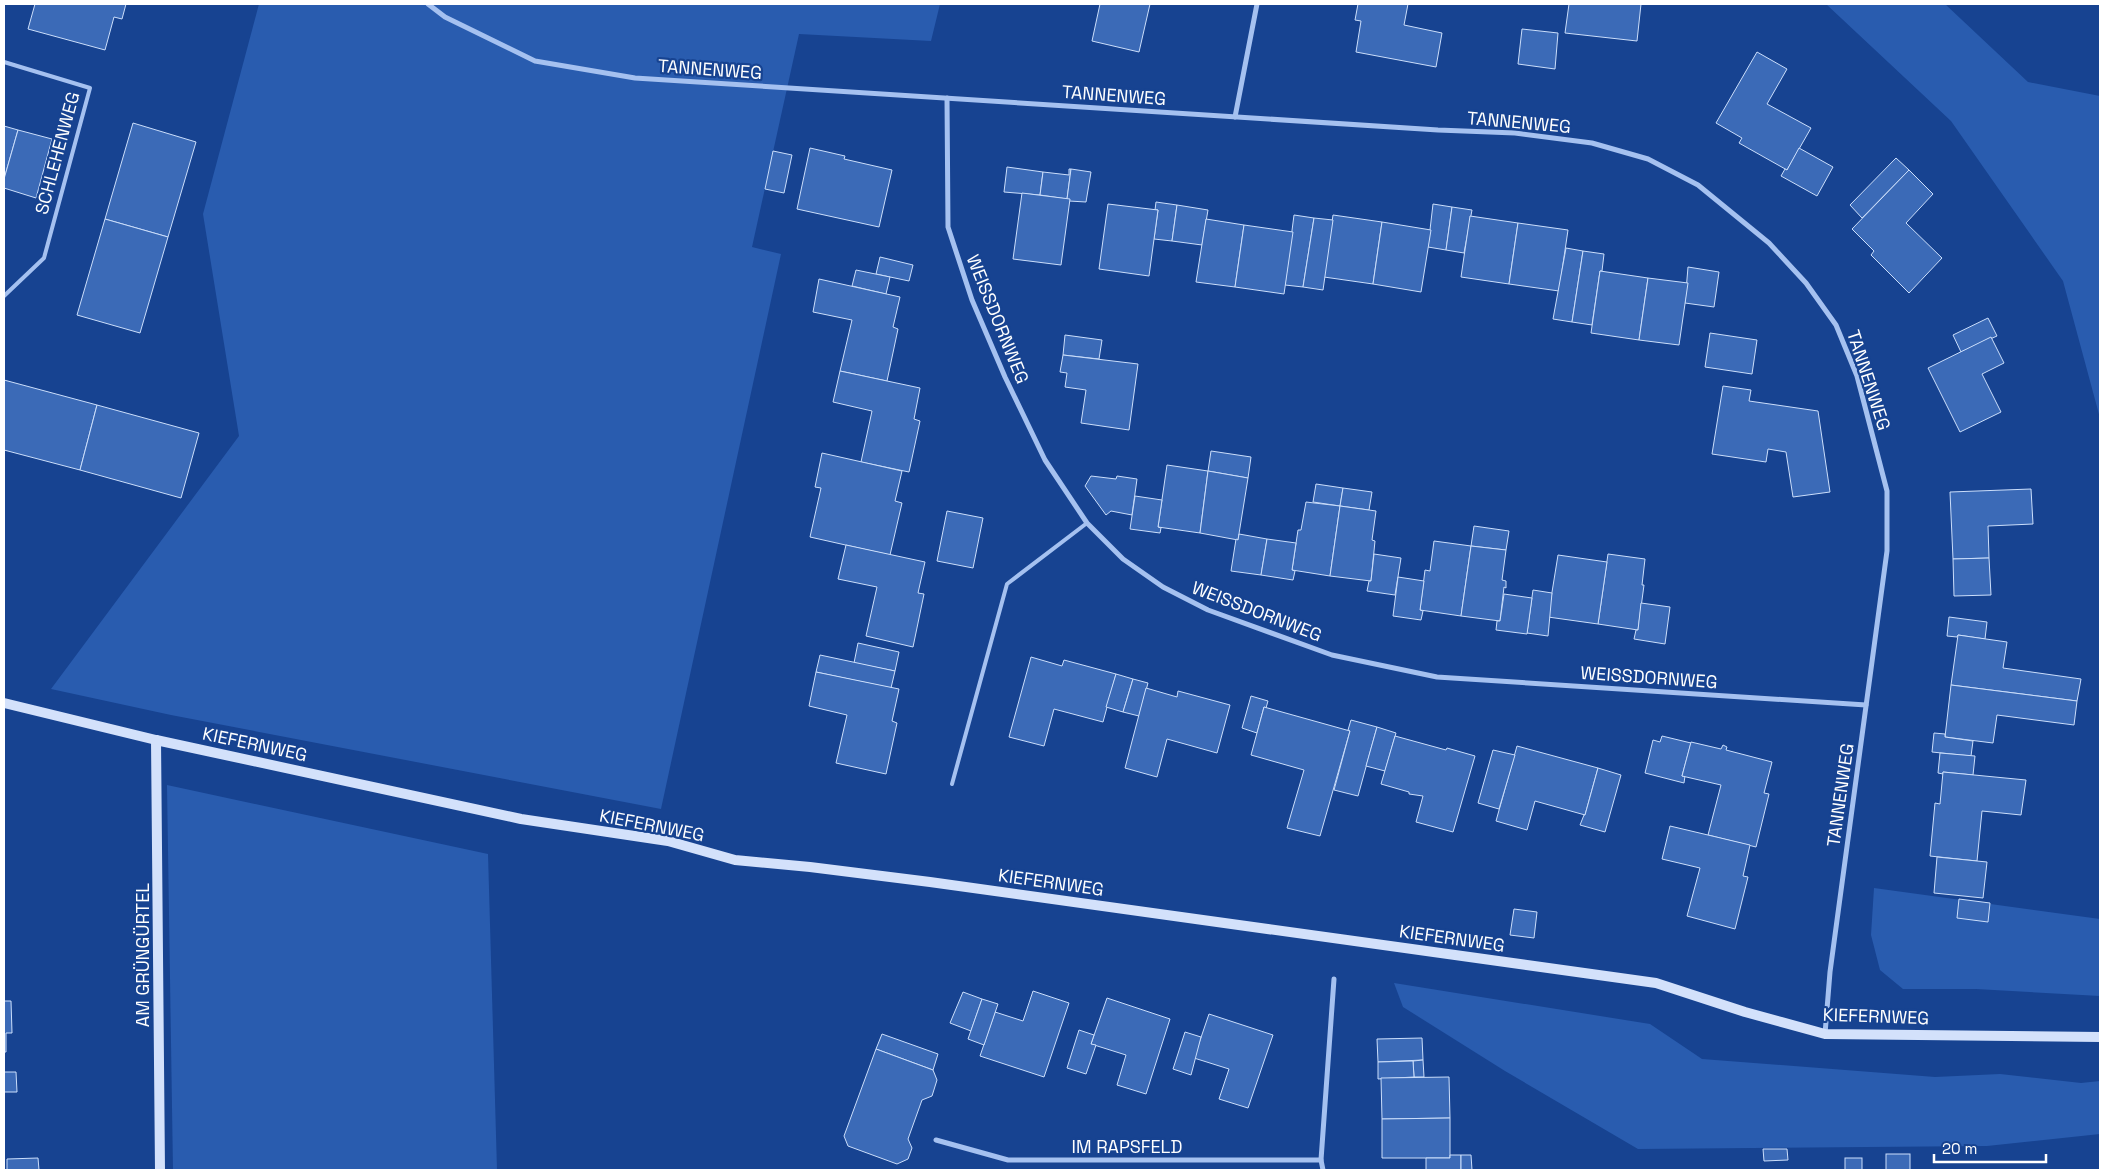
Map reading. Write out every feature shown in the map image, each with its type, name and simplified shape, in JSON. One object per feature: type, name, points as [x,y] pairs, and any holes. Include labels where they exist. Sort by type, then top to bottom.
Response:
[{"type":"street","name":"TANNENWEG","points":[[428,4],[445,17],[535,61],[635,78],[1234,117],[1515,133],[1592,143],[1648,159],[1698,185],[1769,243],[1806,283],[1836,325],[1857,376],[1887,490],[1887,551],[1830,972],[1825,1034]]},
{"type":"street","points":[[1234,117],[1257,4]]},
{"type":"street","name":"WEISSDORNWEG","points":[[947,98],[948,227],[972,300],[1004,377],[1045,460],[1086,523],[1123,559],[1163,587],[1208,610],[1332,655],[1437,676],[1866,705]]},
{"type":"street","name":"KIEFERNWEG","points":[[4,703],[156,740],[521,819],[668,841],[735,860],[810,866],[930,882],[1656,983],[1744,1012],[1825,1034],[2100,1037]]},
{"type":"street","name":"AM GRÜNGÜRTEL","points":[[156,740],[160,1170]]},
{"type":"street","points":[[1323,1170],[1321,1160],[1334,979]]},
{"type":"street","name":"IM RAPSFELD","points":[[936,1140],[1008,1160],[1321,1160]]},
{"type":"lane","name":"SCHLEHENWEG","points":[[4,62],[90,88],[44,258],[4,296]]},
{"type":"lane","points":[[952,784],[1007,584],[1086,523]]},
{"type":"shaded area","points":[[259,4],[940,4],[931,41],[799,34],[752,247],[781,254],[661,809],[171,715],[51,689],[239,436],[203,214]]},
{"type":"shaded area","points":[[1826,4],[1945,4],[2028,82],[2100,96],[2100,418],[2063,281],[1951,121]]},
{"type":"shaded area","points":[[167,785],[488,854],[497,1170],[173,1170]]},
{"type":"shaded area","points":[[1874,888],[2100,919],[2100,996],[1976,989],[1903,989],[1880,970],[1871,935]]},
{"type":"shaded area","points":[[1394,983],[1650,1024],[1702,1059],[1935,1077],[2000,1074],[2081,1083],[2100,1081],[2100,1134],[1987,1146],[1638,1149],[1505,1071],[1403,1007]]},
{"type":"building","points":[[35,4],[126,4],[122,19],[114,17],[105,50],[28,29]]},
{"type":"building","points":[[1100,4],[1150,4],[1139,52],[1092,41]]},
{"type":"building","points":[[1358,4],[1408,4],[1404,25],[1442,33],[1436,67],[1356,52],[1361,21],[1355,20]]},
{"type":"building","points":[[1569,4],[1641,4],[1637,41],[1565,33]]},
{"type":"building","points":[[1522,29],[1558,33],[1555,69],[1518,64]]},
{"type":"building","points":[[1757,52],[1787,69],[1767,104],[1811,128],[1787,170],[1739,143],[1742,138],[1716,123]]},
{"type":"building","points":[[133,123],[196,142],[168,237],[105,219]]},
{"type":"building","points":[[4,126],[18,130],[4,179]]},
{"type":"building","points":[[18,130],[52,139],[36,198],[4,188],[4,179]]},
{"type":"building","points":[[810,148],[845,156],[844,159],[892,170],[879,227],[797,209]]},
{"type":"building","points":[[1799,148],[1833,167],[1817,196],[1781,176],[1785,169],[1787,170]]},
{"type":"building","points":[[773,151],[792,155],[784,193],[765,189]]},
{"type":"building","points":[[1896,158],[1909,170],[1862,218],[1850,205]]},
{"type":"building","points":[[1007,167],[1043,172],[1040,195],[1004,192]]},
{"type":"building","points":[[1069,169],[1071,169],[1067,199],[1040,195],[1043,172],[1069,175]]},
{"type":"building","points":[[1071,169],[1091,172],[1086,202],[1069,201],[1067,199]]},
{"type":"building","points":[[1909,170],[1933,194],[1906,223],[1942,258],[1909,293],[1871,255],[1874,251],[1852,229]]},
{"type":"building","points":[[1022,193],[1070,199],[1061,265],[1013,259]]},
{"type":"building","points":[[1156,202],[1177,205],[1172,241],[1154,239],[1158,210],[1155,210]]},
{"type":"building","points":[[1108,204],[1158,210],[1149,276],[1099,269]]},
{"type":"building","points":[[1433,204],[1452,207],[1446,250],[1428,247]]},
{"type":"building","points":[[1177,205],[1208,210],[1202,245],[1172,241]]},
{"type":"building","points":[[1452,207],[1472,210],[1464,253],[1446,250]]},
{"type":"building","points":[[1294,215],[1314,218],[1303,287],[1285,285]]},
{"type":"building","points":[[1333,215],[1382,222],[1373,284],[1324,277]]},
{"type":"building","points":[[1470,216],[1518,223],[1509,284],[1461,277]]},
{"type":"building","points":[[1314,218],[1333,220],[1323,290],[1303,287]]},
{"type":"building","points":[[105,219],[168,237],[140,333],[77,315]]},
{"type":"building","points":[[1206,219],[1244,225],[1235,287],[1196,282]]},
{"type":"building","points":[[1382,222],[1431,230],[1421,292],[1373,284]]},
{"type":"building","points":[[1518,223],[1568,230],[1559,291],[1509,284]]},
{"type":"building","points":[[1244,225],[1293,232],[1284,294],[1235,287]]},
{"type":"building","points":[[1566,248],[1583,251],[1572,322],[1553,319]]},
{"type":"building","points":[[1583,251],[1604,254],[1592,325],[1572,322]]},
{"type":"building","points":[[880,257],[913,265],[909,281],[876,274]]},
{"type":"building","points":[[1688,267],[1719,272],[1714,307],[1685,303]]},
{"type":"building","points":[[856,270],[890,277],[886,294],[852,286]]},
{"type":"building","points":[[1600,271],[1648,278],[1639,340],[1591,333]]},
{"type":"building","points":[[1648,278],[1688,283],[1679,345],[1639,340]]},
{"type":"building","points":[[819,279],[900,297],[893,327],[898,329],[887,381],[840,371],[852,320],[813,312]]},
{"type":"building","points":[[1988,318],[1997,336],[1961,352],[1953,335]]},
{"type":"building","points":[[1710,333],[1757,340],[1752,374],[1705,367]]},
{"type":"building","points":[[1065,335],[1102,340],[1099,359],[1063,355]]},
{"type":"building","points":[[1991,337],[2004,363],[1982,374],[2001,412],[1960,432],[1928,368]]},
{"type":"building","points":[[1063,355],[1138,364],[1129,430],[1081,423],[1086,390],[1065,387],[1067,373],[1060,372]]},
{"type":"building","points":[[840,371],[920,388],[914,419],[920,421],[909,472],[861,462],[872,411],[833,402]]},
{"type":"building","points":[[4,380],[97,405],[80,470],[4,450]]},
{"type":"building","points":[[1723,386],[1751,390],[1749,401],[1818,411],[1830,492],[1793,497],[1786,452],[1768,449],[1766,462],[1712,454]]},
{"type":"building","points":[[97,405],[199,433],[181,498],[80,470]]},
{"type":"building","points":[[1211,451],[1251,457],[1248,478],[1208,471]]},
{"type":"building","points":[[822,453],[902,471],[895,501],[902,503],[890,555],[810,537],[821,488],[815,487]]},
{"type":"building","points":[[1167,465],[1208,471],[1200,533],[1158,527]]},
{"type":"building","points":[[1208,471],[1248,478],[1238,540],[1200,533]]},
{"type":"building","points":[[1091,476],[1116,479],[1117,476],[1137,479],[1132,515],[1111,511],[1106,515],[1085,486]]},
{"type":"building","points":[[1316,484],[1343,488],[1340,506],[1313,502]]},
{"type":"building","points":[[1343,488],[1372,492],[1369,510],[1340,506]]},
{"type":"building","points":[[2031,489],[2033,524],[1988,526],[1989,558],[1953,559],[1950,492]]},
{"type":"building","points":[[1135,496],[1162,500],[1158,527],[1161,528],[1160,533],[1130,529]]},
{"type":"building","points":[[1306,502],[1340,506],[1330,576],[1292,570],[1298,530],[1301,530]]},
{"type":"building","points":[[1340,506],[1376,511],[1372,540],[1375,541],[1371,581],[1330,576]]},
{"type":"building","points":[[947,511],[983,518],[973,568],[937,561]]},
{"type":"building","points":[[1474,526],[1509,531],[1506,550],[1471,546]]},
{"type":"building","points":[[1239,534],[1267,539],[1261,575],[1231,571],[1236,539],[1238,540]]},
{"type":"building","points":[[1267,539],[1296,543],[1292,570],[1295,571],[1293,580],[1261,575]]},
{"type":"building","points":[[1434,541],[1471,546],[1461,616],[1420,610],[1425,570],[1430,571]]},
{"type":"building","points":[[846,545],[925,562],[918,593],[924,594],[913,647],[866,636],[877,587],[838,579]]},
{"type":"building","points":[[1471,546],[1506,550],[1502,580],[1506,581],[1506,588],[1504,587],[1500,621],[1461,616]]},
{"type":"building","points":[[1374,554],[1401,558],[1395,595],[1367,591],[1369,581],[1371,581]]},
{"type":"building","points":[[1608,554],[1645,559],[1642,585],[1644,585],[1638,630],[1598,624]]},
{"type":"building","points":[[1558,555],[1607,562],[1598,624],[1548,617]]},
{"type":"building","points":[[1989,558],[1991,595],[1954,596],[1953,559]]},
{"type":"building","points":[[1398,577],[1424,581],[1420,610],[1423,611],[1421,620],[1393,616]]},
{"type":"building","points":[[1533,590],[1552,593],[1548,636],[1527,633]]},
{"type":"building","points":[[1504,594],[1532,598],[1527,634],[1496,630],[1497,621],[1500,621]]},
{"type":"building","points":[[1641,603],[1670,607],[1665,644],[1634,639],[1636,630],[1638,630]]},
{"type":"building","points":[[1949,617],[1987,622],[1985,639],[1958,635],[1957,637],[1947,636]]},
{"type":"building","points":[[1958,635],[2007,642],[2003,668],[2081,679],[2077,701],[1951,685]]},
{"type":"building","points":[[858,643],[899,652],[895,671],[854,663]]},
{"type":"building","points":[[820,655],[895,671],[891,688],[816,672]]},
{"type":"building","points":[[1031,657],[1062,666],[1064,660],[1116,674],[1103,722],[1054,709],[1044,746],[1009,737]]},
{"type":"building","points":[[816,672],[899,689],[892,721],[897,723],[886,774],[836,763],[847,715],[809,706]]},
{"type":"building","points":[[1116,674],[1133,679],[1123,712],[1106,707]]},
{"type":"building","points":[[1133,679],[1148,683],[1139,716],[1123,712]]},
{"type":"building","points":[[1951,685],[2077,701],[2074,725],[1997,715],[1993,743],[1945,737]]},
{"type":"building","points":[[1146,688],[1177,697],[1178,691],[1230,705],[1217,753],[1167,739],[1157,777],[1125,768]]},
{"type":"building","points":[[1251,696],[1268,701],[1266,708],[1264,707],[1257,733],[1242,728]]},
{"type":"building","points":[[1264,707],[1350,731],[1320,836],[1287,828],[1304,770],[1251,755]]},
{"type":"building","points":[[1351,720],[1377,727],[1358,796],[1334,790],[1350,731],[1348,730]]},
{"type":"building","points":[[1377,727],[1396,733],[1385,771],[1366,766]]},
{"type":"building","points":[[1934,733],[1945,734],[1945,737],[1973,741],[1971,756],[1932,752]]},
{"type":"building","points":[[1395,736],[1475,756],[1453,832],[1416,822],[1423,796],[1409,794],[1409,792],[1381,784]]},
{"type":"building","points":[[1662,736],[1691,743],[1682,776],[1685,776],[1684,783],[1645,773],[1653,740],[1660,742]]},
{"type":"building","points":[[1691,742],[1721,749],[1723,745],[1727,747],[1726,750],[1772,762],[1764,793],[1769,794],[1756,847],[1708,835],[1721,785],[1682,776]]},
{"type":"building","points":[[1517,746],[1598,768],[1585,815],[1535,801],[1527,830],[1496,821]]},
{"type":"building","points":[[1493,750],[1515,755],[1499,809],[1478,803]]},
{"type":"building","points":[[1940,753],[1975,756],[1973,775],[1938,773]]},
{"type":"building","points":[[1598,768],[1621,775],[1605,832],[1580,825],[1585,815]]},
{"type":"building","points":[[1943,772],[2026,780],[2021,815],[1982,811],[1977,861],[1930,856],[1935,803],[1940,804]]},
{"type":"building","points":[[1670,826],[1750,845],[1743,876],[1748,877],[1735,929],[1687,916],[1700,868],[1662,859]]},
{"type":"building","points":[[1937,857],[1987,862],[1983,898],[1934,893]]},
{"type":"building","points":[[1959,899],[1990,903],[1988,922],[1957,918]]},
{"type":"building","points":[[1514,909],[1537,912],[1534,938],[1510,935]]},
{"type":"building","points":[[1033,991],[1069,1003],[1044,1077],[980,1056],[995,1012],[1023,1021]]},
{"type":"building","points":[[963,992],[982,999],[971,1031],[950,1023]]},
{"type":"building","points":[[1107,998],[1170,1019],[1146,1094],[1117,1085],[1126,1055],[1091,1044]]},
{"type":"building","points":[[982,999],[998,1004],[984,1045],[968,1039]]},
{"type":"building","points":[[4,1001],[11,1001],[12,1033],[6,1033],[6,1052],[4,1052]]},
{"type":"building","points":[[1209,1014],[1273,1035],[1248,1108],[1219,1099],[1229,1069],[1194,1058]]},
{"type":"building","points":[[1079,1030],[1094,1035],[1091,1044],[1096,1045],[1086,1074],[1067,1068]]},
{"type":"building","points":[[1185,1032],[1201,1037],[1191,1075],[1173,1069]]},
{"type":"building","points":[[882,1034],[938,1054],[933,1070],[876,1049]]},
{"type":"building","points":[[1422,1038],[1423,1060],[1378,1062],[1377,1039]]},
{"type":"building","points":[[876,1049],[933,1070],[937,1080],[932,1096],[922,1100],[908,1139],[912,1148],[908,1159],[897,1164],[848,1146],[844,1136]]},
{"type":"building","points":[[1423,1060],[1424,1077],[1414,1077],[1413,1061]]},
{"type":"building","points":[[1413,1061],[1414,1077],[1378,1079],[1378,1062]]},
{"type":"building","points":[[4,1072],[16,1072],[17,1092],[4,1092]]},
{"type":"building","points":[[1449,1077],[1450,1118],[1382,1119],[1381,1078]]},
{"type":"building","points":[[1450,1118],[1450,1158],[1382,1158],[1382,1119]]},
{"type":"building","points":[[1763,1149],[1787,1149],[1788,1160],[1764,1161]]},
{"type":"building","points":[[1886,1154],[1910,1154],[1910,1170],[1886,1170]]},
{"type":"building","points":[[1450,1155],[1461,1155],[1461,1170],[1426,1170],[1426,1158],[1450,1158]]},
{"type":"building","points":[[1461,1155],[1471,1155],[1472,1170],[1461,1170]]},
{"type":"building","points":[[38,1158],[39,1170],[7,1170],[7,1159]]},
{"type":"building","points":[[1845,1158],[1862,1158],[1862,1170],[1845,1170]]}]
